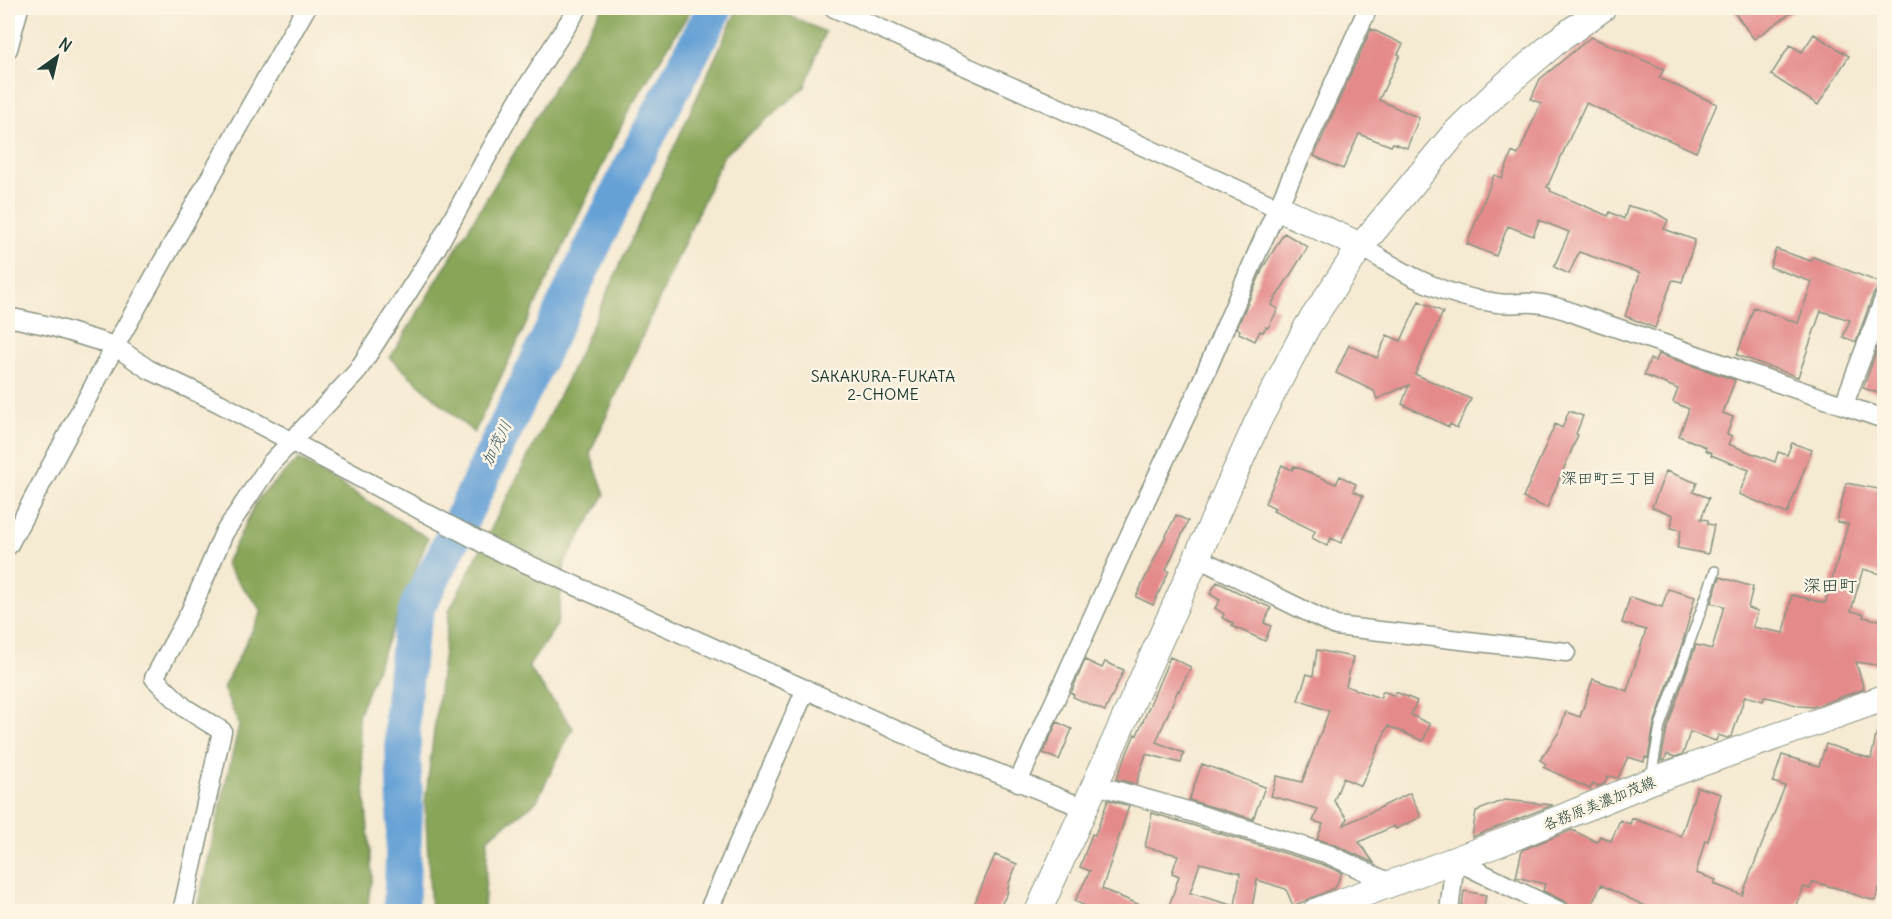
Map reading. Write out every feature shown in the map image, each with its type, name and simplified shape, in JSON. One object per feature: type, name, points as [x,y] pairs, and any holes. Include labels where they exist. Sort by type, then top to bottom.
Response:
[{"type":"street","points":[[8,49],[19,8]]},
{"type":"street","points":[[8,546],[115,346],[306,8]]},
{"type":"street","points":[[182,912],[222,731],[185,708],[154,678],[190,612],[224,533],[271,463],[356,373],[437,247],[516,104],[578,8]]},
{"type":"street","points":[[834,8],[1361,246],[1396,269],[1440,291],[1500,304],[1534,303],[1560,307],[1884,419]]},
{"type":"street","points":[[1018,782],[1198,390],[1368,8]]},
{"type":"street","points":[[1038,912],[1093,784],[1258,421],[1307,327],[1361,246],[1454,134],[1497,92],[1557,41],[1603,8]]},
{"type":"street","points":[[1844,404],[1884,299]]},
{"type":"street","points":[[8,316],[115,346],[148,369],[494,549],[807,688],[940,750],[1084,808]]},
{"type":"street","points":[[1196,557],[1336,626],[1566,652]]},
{"type":"street","points":[[708,912],[807,688]]},
{"type":"street","name":"各務原美濃加茂線","points":[[1315,912],[1455,860],[1651,781],[1884,698]]},
{"type":"street","points":[[1093,784],[1328,854],[1390,883]]},
{"type":"street","points":[[1449,912],[1455,860],[1561,912]]},
{"type":"lane","points":[[1651,781],[1660,726],[1715,571]]},
{"type":"green space","points":[[602,8],[692,8],[630,108],[474,433],[390,358]]},
{"type":"green space","points":[[738,8],[773,8],[825,32],[805,87],[724,155],[590,453],[605,494],[565,562],[557,625],[528,667],[573,728],[536,802],[488,838],[484,911],[431,912],[425,803],[449,611],[567,380]]},
{"type":"green space","points":[[299,459],[428,538],[358,716],[372,875],[367,911],[196,912],[239,725],[223,688],[262,611],[225,565],[259,497]]},
{"type":"building","points":[[1731,8],[1798,8],[1754,39]]},
{"type":"building","points":[[1371,29],[1403,44],[1379,100],[1419,118],[1407,148],[1393,143],[1391,146],[1359,134],[1343,169],[1314,156]]},
{"type":"building","points":[[1814,34],[1849,56],[1818,105],[1771,75],[1790,45],[1802,52]]},
{"type":"building","points":[[1591,37],[1664,69],[1659,78],[1717,104],[1696,152],[1586,103],[1547,187],[1551,189],[1550,191],[1608,216],[1610,212],[1624,219],[1628,206],[1656,213],[1668,220],[1664,229],[1695,240],[1682,282],[1672,281],[1655,328],[1625,316],[1640,273],[1579,252],[1569,274],[1554,267],[1569,232],[1539,220],[1533,236],[1508,226],[1496,256],[1467,244],[1494,175],[1502,178],[1512,152],[1518,155],[1541,103],[1531,99],[1540,79]]},
{"type":"building","points":[[1284,233],[1308,247],[1271,305],[1278,309],[1268,328],[1266,327],[1263,332],[1260,331],[1255,341],[1239,333],[1240,330],[1237,328],[1264,266]]},
{"type":"building","points":[[1776,249],[1811,261],[1813,257],[1881,283],[1873,295],[1856,342],[1843,337],[1850,320],[1821,311],[1798,377],[1737,355],[1754,307],[1798,323],[1812,282],[1770,267]]},
{"type":"building","points":[[1419,301],[1443,312],[1415,374],[1471,399],[1457,428],[1450,424],[1449,427],[1402,404],[1409,385],[1377,399],[1374,391],[1336,373],[1349,345],[1377,358],[1387,335],[1401,341]]},
{"type":"building","points":[[1884,331],[1884,395],[1863,388]]},
{"type":"building","points":[[1658,354],[1735,380],[1723,413],[1733,417],[1727,434],[1732,436],[1728,444],[1775,462],[1778,452],[1787,455],[1792,443],[1812,450],[1787,514],[1739,494],[1749,470],[1711,455],[1712,453],[1705,450],[1706,447],[1679,436],[1689,409],[1673,402],[1678,389],[1644,375],[1650,359],[1655,361]]},
{"type":"building","points":[[1569,411],[1583,416],[1576,434],[1578,435],[1547,508],[1523,498],[1555,424],[1562,428]]},
{"type":"building","points":[[1282,465],[1292,470],[1294,466],[1336,484],[1340,476],[1356,484],[1353,491],[1363,496],[1341,543],[1331,538],[1327,546],[1312,538],[1315,531],[1273,511],[1275,508],[1265,503]]},
{"type":"building","points":[[1666,471],[1697,483],[1693,492],[1709,498],[1701,519],[1708,520],[1708,524],[1714,525],[1708,554],[1677,548],[1681,530],[1671,528],[1673,515],[1652,507]]},
{"type":"building","points":[[1846,483],[1884,490],[1884,575],[1863,569],[1851,611],[1864,614],[1863,617],[1884,621],[1882,666],[1856,662],[1864,689],[1813,707],[1771,698],[1764,697],[1763,701],[1745,696],[1732,736],[1727,738],[1718,735],[1716,741],[1690,732],[1683,754],[1675,757],[1667,754],[1665,760],[1661,761],[1667,728],[1696,645],[1712,649],[1724,606],[1711,603],[1720,577],[1753,587],[1748,608],[1758,611],[1753,627],[1784,633],[1792,595],[1825,603],[1848,524],[1837,522]]},
{"type":"building","points":[[1176,515],[1188,521],[1153,605],[1136,597]]},
{"type":"building","points":[[1217,582],[1271,608],[1264,623],[1271,626],[1265,641],[1232,626],[1233,623],[1222,618],[1224,614],[1215,608],[1220,600],[1210,594]]},
{"type":"building","points":[[1668,589],[1695,597],[1683,641],[1654,724],[1648,758],[1645,757],[1644,762],[1628,757],[1618,778],[1608,776],[1604,784],[1598,786],[1593,784],[1590,789],[1543,767],[1546,764],[1540,760],[1559,732],[1566,712],[1580,717],[1593,679],[1627,691],[1646,630],[1622,623],[1630,597],[1662,607]]},
{"type":"building","points":[[1317,650],[1353,657],[1346,686],[1380,698],[1383,691],[1395,696],[1396,692],[1417,701],[1411,715],[1430,724],[1423,741],[1388,726],[1361,786],[1343,778],[1334,801],[1347,818],[1344,825],[1410,793],[1421,817],[1359,842],[1374,863],[1317,839],[1323,824],[1313,821],[1318,809],[1271,796],[1277,776],[1302,782],[1329,711],[1298,700],[1307,674],[1313,676]]},
{"type":"building","points":[[1170,657],[1191,667],[1178,690],[1156,742],[1184,753],[1181,763],[1146,754],[1136,784],[1116,779],[1135,734],[1137,735]]},
{"type":"building","points":[[1085,660],[1102,668],[1105,662],[1124,670],[1105,711],[1073,697],[1071,693]]},
{"type":"building","points":[[1057,722],[1072,729],[1059,760],[1043,753]]},
{"type":"building","points":[[1878,726],[1884,726],[1884,888],[1880,886],[1875,901],[1813,882],[1810,889],[1804,887],[1793,912],[1658,912],[1601,885],[1588,912],[1572,912],[1566,902],[1543,891],[1545,884],[1516,877],[1522,850],[1572,830],[1597,842],[1600,836],[1611,841],[1620,820],[1630,824],[1632,818],[1681,836],[1697,787],[1721,794],[1696,873],[1716,880],[1714,884],[1742,895],[1785,786],[1773,782],[1782,755],[1819,766],[1826,744],[1871,759]]},
{"type":"building","points":[[1202,764],[1265,787],[1253,819],[1189,800]]},
{"type":"building","points":[[1108,800],[1129,806],[1102,889],[1157,912],[1085,912],[1087,907],[1075,901],[1090,871],[1080,867]]},
{"type":"building","points":[[1505,800],[1553,805],[1472,837],[1476,811]]},
{"type":"building","points":[[1152,813],[1324,865],[1342,873],[1335,888],[1293,906],[1286,889],[1257,880],[1251,912],[1167,912],[1179,876],[1172,873],[1178,855],[1145,847]],"holes":[[[1200,863],[1240,873],[1235,906],[1190,893]]]},
{"type":"building","points":[[995,855],[1017,864],[1007,894],[997,912],[971,912]]},
{"type":"building","points":[[1464,891],[1486,895],[1483,912],[1461,912]]},
{"type":"waterway","name":"加茂川","points":[[401,912],[405,807],[402,712],[409,641],[418,605],[442,560],[626,177],[715,8]]},
{"type":"district","name":"SAKAKURA-FUKATA 2-CHOME","points":[[883,385]]},
{"type":"district","name":"深田町三丁目","points":[[1609,478]]},
{"type":"district","name":"深田町","points":[[1830,585]]}]
